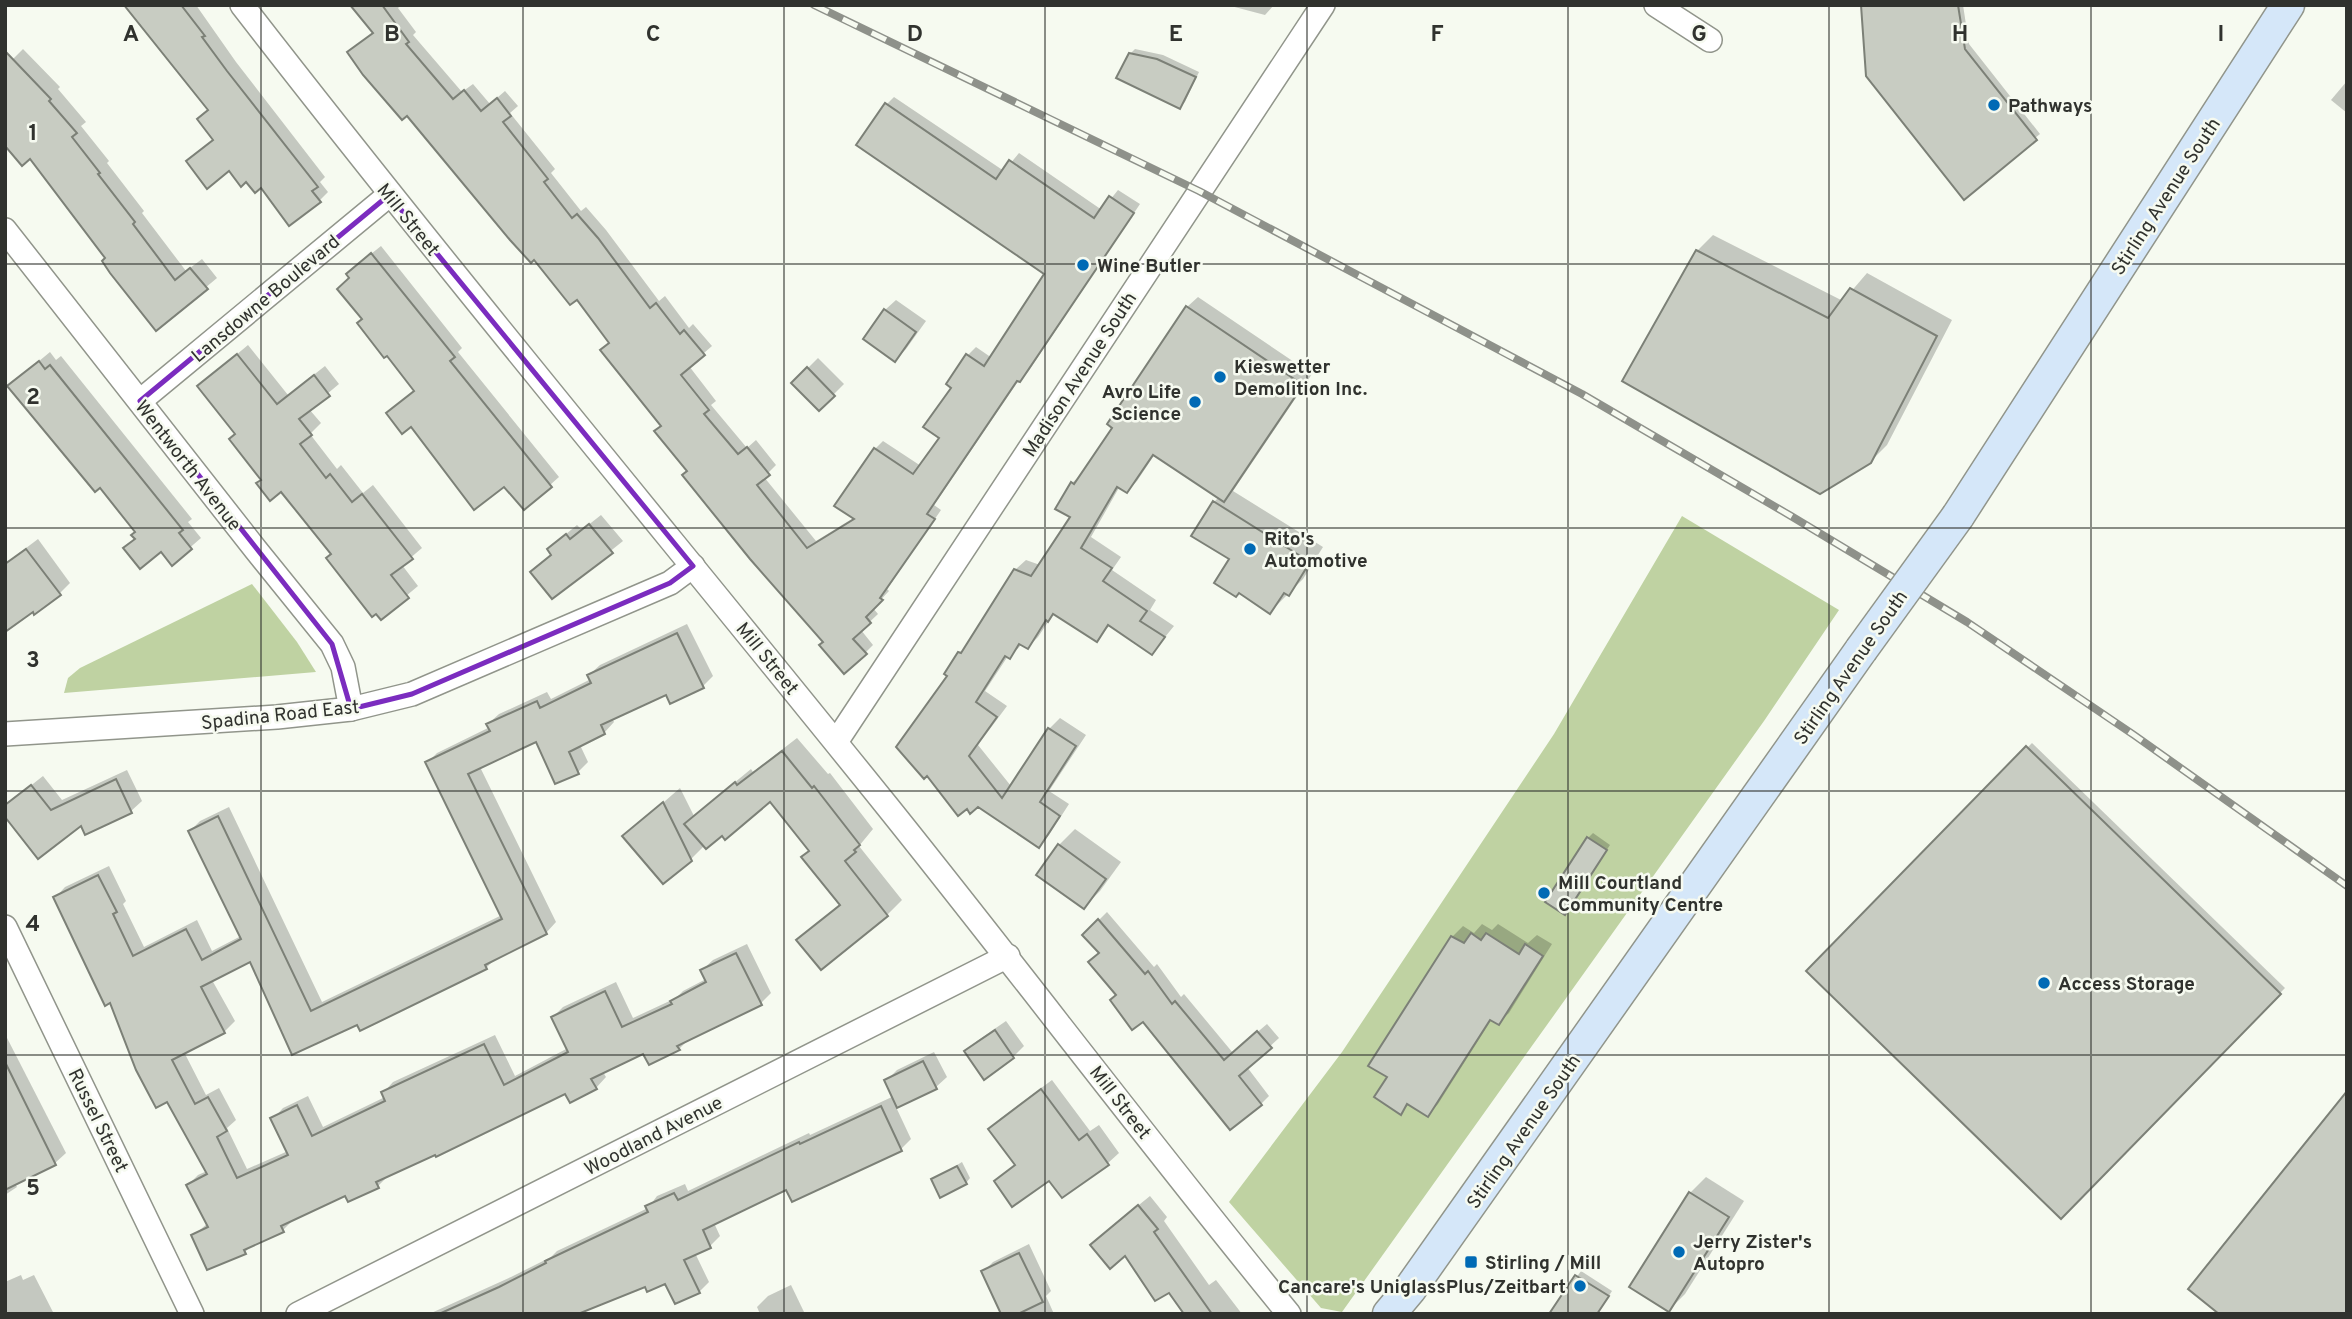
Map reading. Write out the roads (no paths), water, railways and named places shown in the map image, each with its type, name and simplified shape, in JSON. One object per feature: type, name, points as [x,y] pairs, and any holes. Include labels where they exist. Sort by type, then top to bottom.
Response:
[{"type":"street","name":"Mill Street","points":[[242,5],[389,195],[1008,956],[1210,1217],[1289,1314]]},
{"type":"street","name":"Madison Avenue South","points":[[836,743],[1323,5]]},
{"type":"street","points":[[1657,5],[1710,40]]},
{"type":"street","name":"Stirling Avenue South","points":[[1389,1314],[1410,1289],[1958,516],[2288,5]]},
{"type":"street","name":"Lansdowne Boulevard","points":[[140,401],[389,195]]},
{"type":"street","name":"Wentworth Avenue","points":[[5,230],[332,644],[343,667],[351,709]]},
{"type":"street","name":"Spadina Road East","points":[[5,734],[277,717],[351,709],[412,694],[670,583],[693,566]]},
{"type":"street","name":"Russel Street","points":[[5,927],[192,1314]]},
{"type":"street","name":"Woodland Avenue","points":[[298,1314],[1008,956]]},
{"type":"railway","points":[[814,5],[1199,191],[1582,394],[1967,622],[2134,735],[2347,886]]},
{"type":"place","name":"Pathways","points":[[1994,105]]},
{"type":"place","name":"Wine Butler","points":[[1083,265]]},
{"type":"place","name":"Kieswetter Demolition Inc.","points":[[1220,377]]},
{"type":"place","name":"Avro Life Science","points":[[1195,402]]},
{"type":"place","name":"Rito's Automotive","points":[[1250,549]]},
{"type":"place","name":"Mill Courtland Community Centre","points":[[1544,893]]},
{"type":"place","name":"Access Storage","points":[[2044,983]]},
{"type":"place","name":"Jerry Zister's Autopro","points":[[1679,1252]]},
{"type":"place","name":"Stirling / Mill","points":[[1471,1262]]},
{"type":"place","name":"Cancare's UniglassPlus/Zeitbart","points":[[1580,1286]]}]
